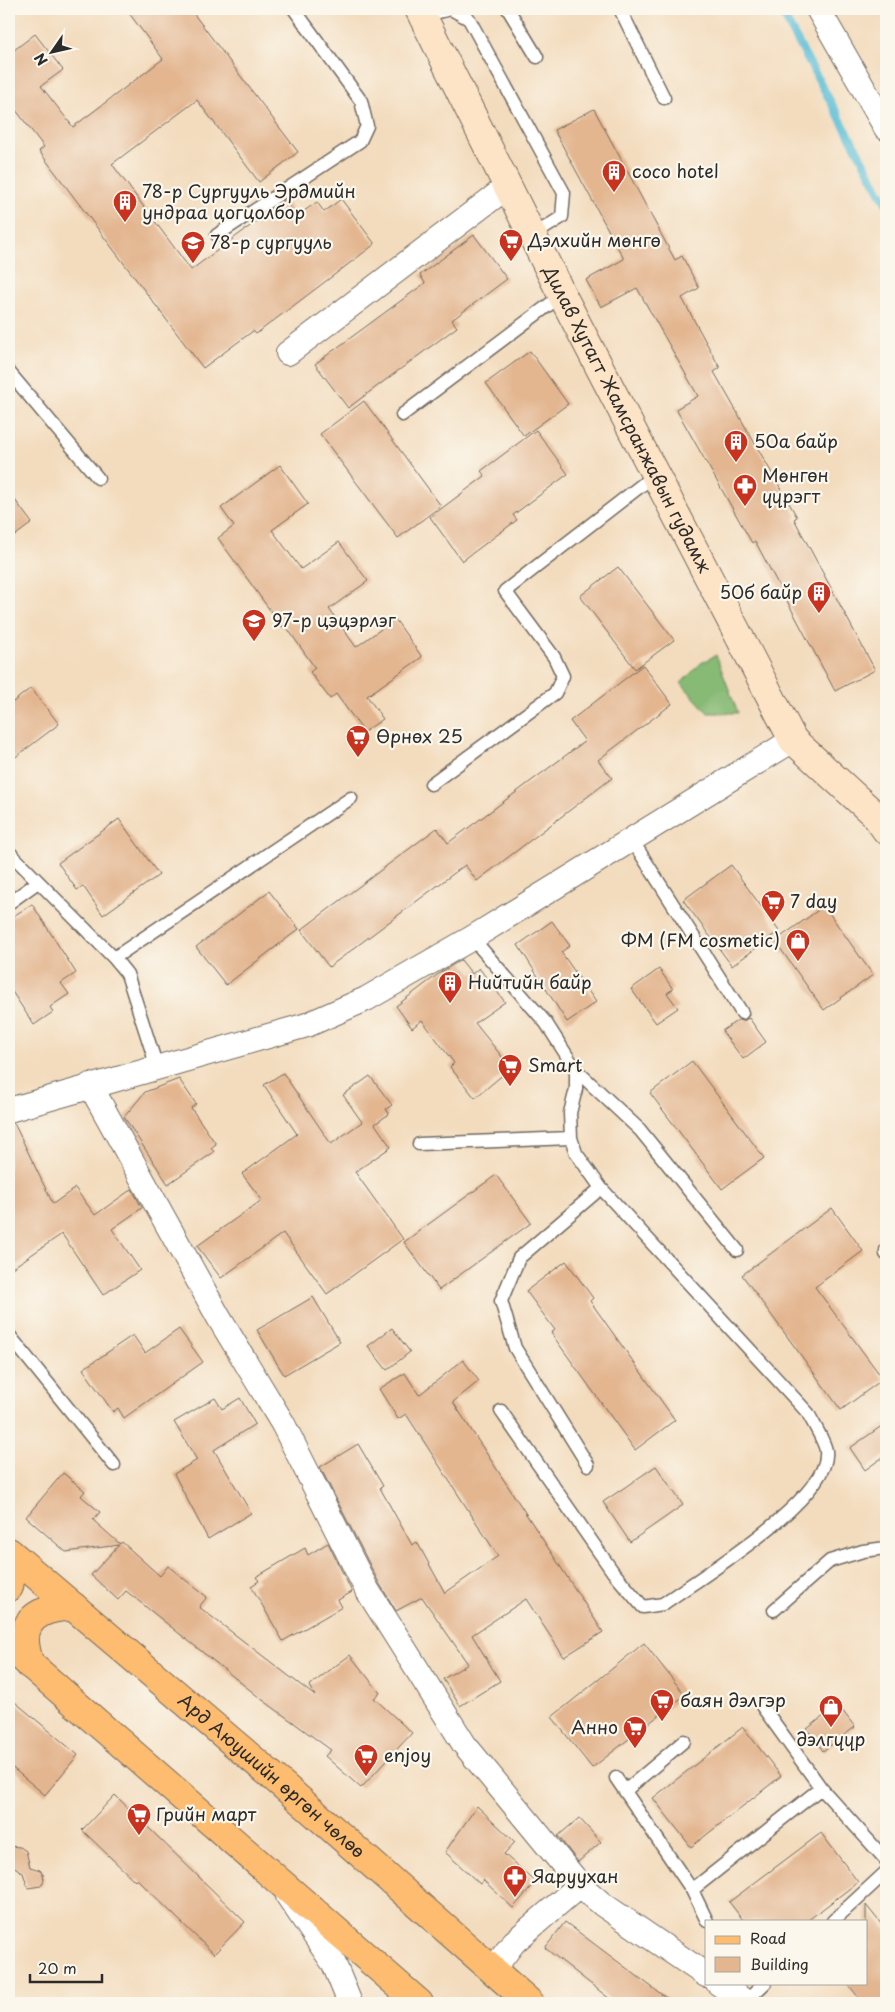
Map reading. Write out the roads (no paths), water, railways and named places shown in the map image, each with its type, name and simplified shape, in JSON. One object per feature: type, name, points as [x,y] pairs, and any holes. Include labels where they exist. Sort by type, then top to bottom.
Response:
[{"type":"main road","name":"Дилав Хутагт Жамсранжавын гудамж","points":[[420,12],[562,295],[793,740],[883,819]]},
{"type":"main road","name":"Ард Аюушийн өргөн чөлөө","points":[[9,1552],[284,1786],[530,2003]]},
{"type":"main road","points":[[9,1567],[11,1575],[9,1587]]},
{"type":"main road","points":[[30,1665],[25,1641],[26,1628],[37,1615],[55,1606],[74,1607]]},
{"type":"main road","points":[[9,1646],[419,2003]]},
{"type":"street","points":[[818,9],[886,128]]},
{"type":"street","points":[[288,353],[507,186]]},
{"type":"street","points":[[9,1110],[90,1085],[307,1025],[366,999],[472,938],[793,740]]},
{"type":"street","points":[[90,1085],[219,1318],[283,1424],[366,1588],[464,1744],[580,1885],[602,1904],[705,1974]]},
{"type":"street","points":[[276,1878],[334,1964],[350,2003]]},
{"type":"street","points":[[492,1971],[514,1942],[580,1885]]},
{"type":"street","points":[[720,1984],[743,1996]]},
{"type":"lane","points":[[217,235],[360,141],[366,126],[361,101],[294,9]]},
{"type":"lane","points":[[420,12],[451,9],[469,19],[564,193],[562,217],[532,236]]},
{"type":"lane","points":[[508,9],[537,56]]},
{"type":"lane","points":[[620,9],[664,98]]},
{"type":"lane","points":[[402,415],[562,295]]},
{"type":"lane","points":[[9,372],[98,478]]},
{"type":"lane","points":[[432,784],[554,694],[563,676],[554,657],[505,591],[656,474]]},
{"type":"lane","points":[[114,958],[351,798]]},
{"type":"lane","points":[[632,840],[742,1013]]},
{"type":"lane","points":[[9,852],[114,958],[127,974],[157,1066]]},
{"type":"lane","points":[[9,903],[38,882]]},
{"type":"lane","points":[[472,938],[546,1023],[576,1070],[640,1130],[737,1250]]},
{"type":"lane","points":[[501,1411],[612,1572],[643,1607],[663,1604],[766,1532],[820,1479],[826,1452],[808,1413],[601,1188],[576,1153],[571,1138],[570,1114],[576,1089],[576,1070]]},
{"type":"lane","points":[[419,1144],[571,1138]]},
{"type":"lane","points":[[588,1465],[515,1348],[501,1301],[519,1258],[601,1188]]},
{"type":"lane","points":[[9,1335],[114,1465]]},
{"type":"lane","points":[[774,1610],[830,1561],[863,1550],[886,1548]]},
{"type":"lane","points":[[762,1706],[820,1788],[886,1860]]},
{"type":"lane","points":[[625,1791],[684,1741]]},
{"type":"lane","points":[[616,1778],[692,1890],[707,1920]]},
{"type":"lane","points":[[692,1890],[820,1788]]},
{"type":"lane","points":[[834,1920],[886,1872]]},
{"type":"lane","points":[[743,1996],[763,1984]]},
{"type":"waterway","points":[[780,9],[886,203]]},
{"type":"place","name":"coco hotel","points":[[614,193]]},
{"type":"place","name":"78-р Сургууль Эрдмийн ундраа цогцолбор","points":[[125,223]]},
{"type":"place","name":"Дэлхийн мөнгө","points":[[511,262]]},
{"type":"place","name":"78-р сургууль","points":[[193,264]]},
{"type":"place","name":"50а байр","points":[[736,463]]},
{"type":"place","name":"Мөнгөн үүрэгт","points":[[745,507]]},
{"type":"place","name":"50б байр","points":[[819,614]]},
{"type":"place","name":"97-р цэцэрлэг","points":[[254,642]]},
{"type":"place","name":"Өрнөх 25","points":[[358,758]]},
{"type":"place","name":"7 day","points":[[773,923]]},
{"type":"place","name":"ФМ (FM cosmetic)","points":[[798,962]]},
{"type":"place","name":"Нийтийн байр","points":[[450,1004]]},
{"type":"place","name":"Smart","points":[[510,1087]]},
{"type":"place","name":"баян дэлгэр","points":[[662,1722]]},
{"type":"place","name":"дэлгүүр","points":[[831,1728]]},
{"type":"place","name":"Анно","points":[[635,1749]]},
{"type":"place","name":"enjoy","points":[[366,1777]]},
{"type":"place","name":"Грийн март","points":[[139,1836]]},
{"type":"place","name":"Яаруухан","points":[[515,1898]]}]
